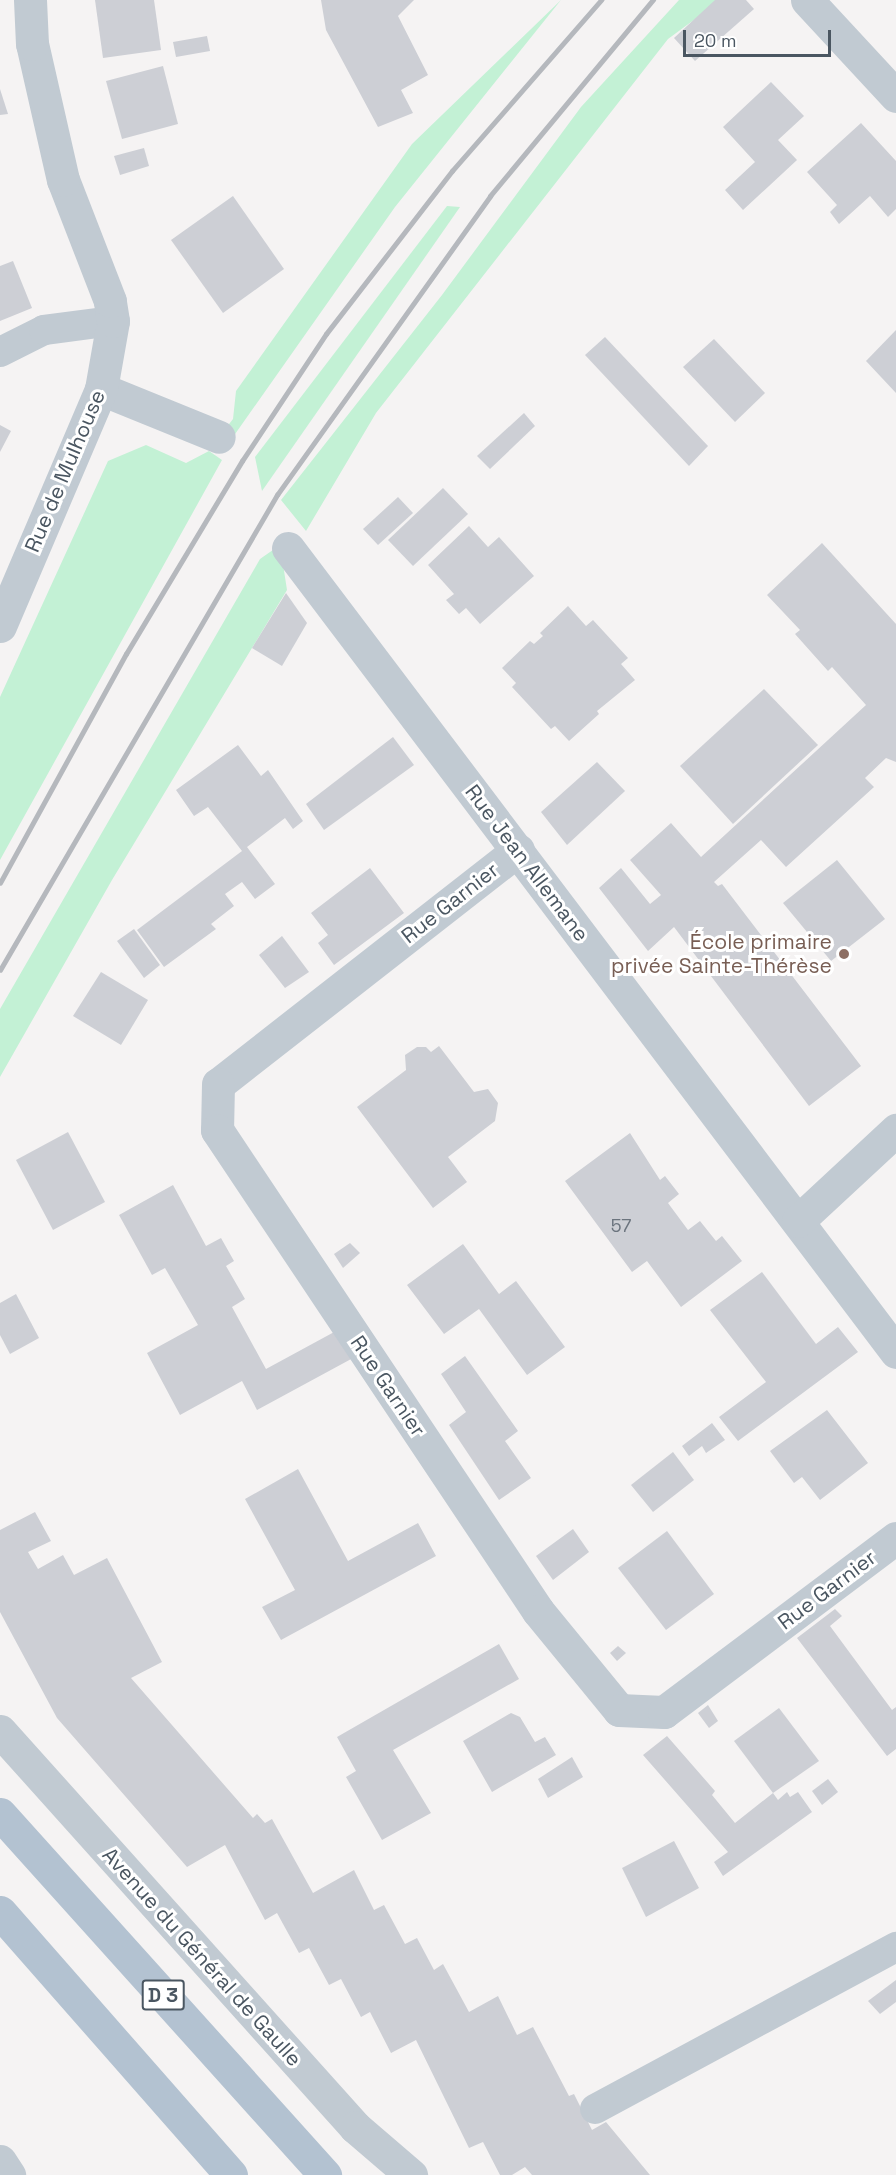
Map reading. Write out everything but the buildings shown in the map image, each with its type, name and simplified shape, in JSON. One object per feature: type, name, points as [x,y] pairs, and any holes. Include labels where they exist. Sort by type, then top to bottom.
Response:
[{"type":"main road","name":"D 3","points":[[0,1814],[325,2175]]},
{"type":"main road","points":[[0,1912],[231,2175]]},
{"type":"street","name":"Rue de Mulhouse","points":[[0,626],[101,389],[113,321],[110,301],[63,180],[32,44],[30,0]]},
{"type":"street","points":[[807,0],[896,96]]},
{"type":"street","points":[[101,389],[219,437]]},
{"type":"street","name":"Rue Jean Allemane","points":[[288,548],[896,1352]]},
{"type":"street","name":"Rue Garnier","points":[[518,850],[218,1084],[217,1130],[538,1611],[619,1710],[664,1712],[896,1538]]},
{"type":"street","points":[[804,1229],[896,1130]]},
{"type":"street","name":"Avenue du Général de Gaulle","points":[[0,1731],[356,2127],[411,2175]]},
{"type":"street","points":[[0,2160],[9,2175]]},
{"type":"lane","points":[[0,352],[44,330],[113,321]]},
{"type":"lane","points":[[595,2109],[896,1947]]},
{"type":"green space","points":[[561,0],[395,207],[233,437],[219,437],[233,419],[236,391],[412,144]]},
{"type":"green space","points":[[679,0],[721,0],[668,39],[376,413],[306,531],[281,500],[442,295],[581,107]]},
{"type":"green space","points":[[447,206],[460,207],[262,491],[255,457]]},
{"type":"green space","points":[[146,445],[186,463],[209,451],[222,460],[0,860],[0,697],[108,461]]},
{"type":"green space","points":[[280,545],[287,590],[112,880],[0,1077],[0,1009],[260,559]]},
{"type":"railway","points":[[0,883],[126,654],[242,461],[326,334],[452,171],[601,0]]},
{"type":"railway","points":[[0,970],[277,495],[490,196],[653,0]]},
{"type":"place","name":"École primaire privée Sainte-Thérèse","points":[[844,954]]}]
